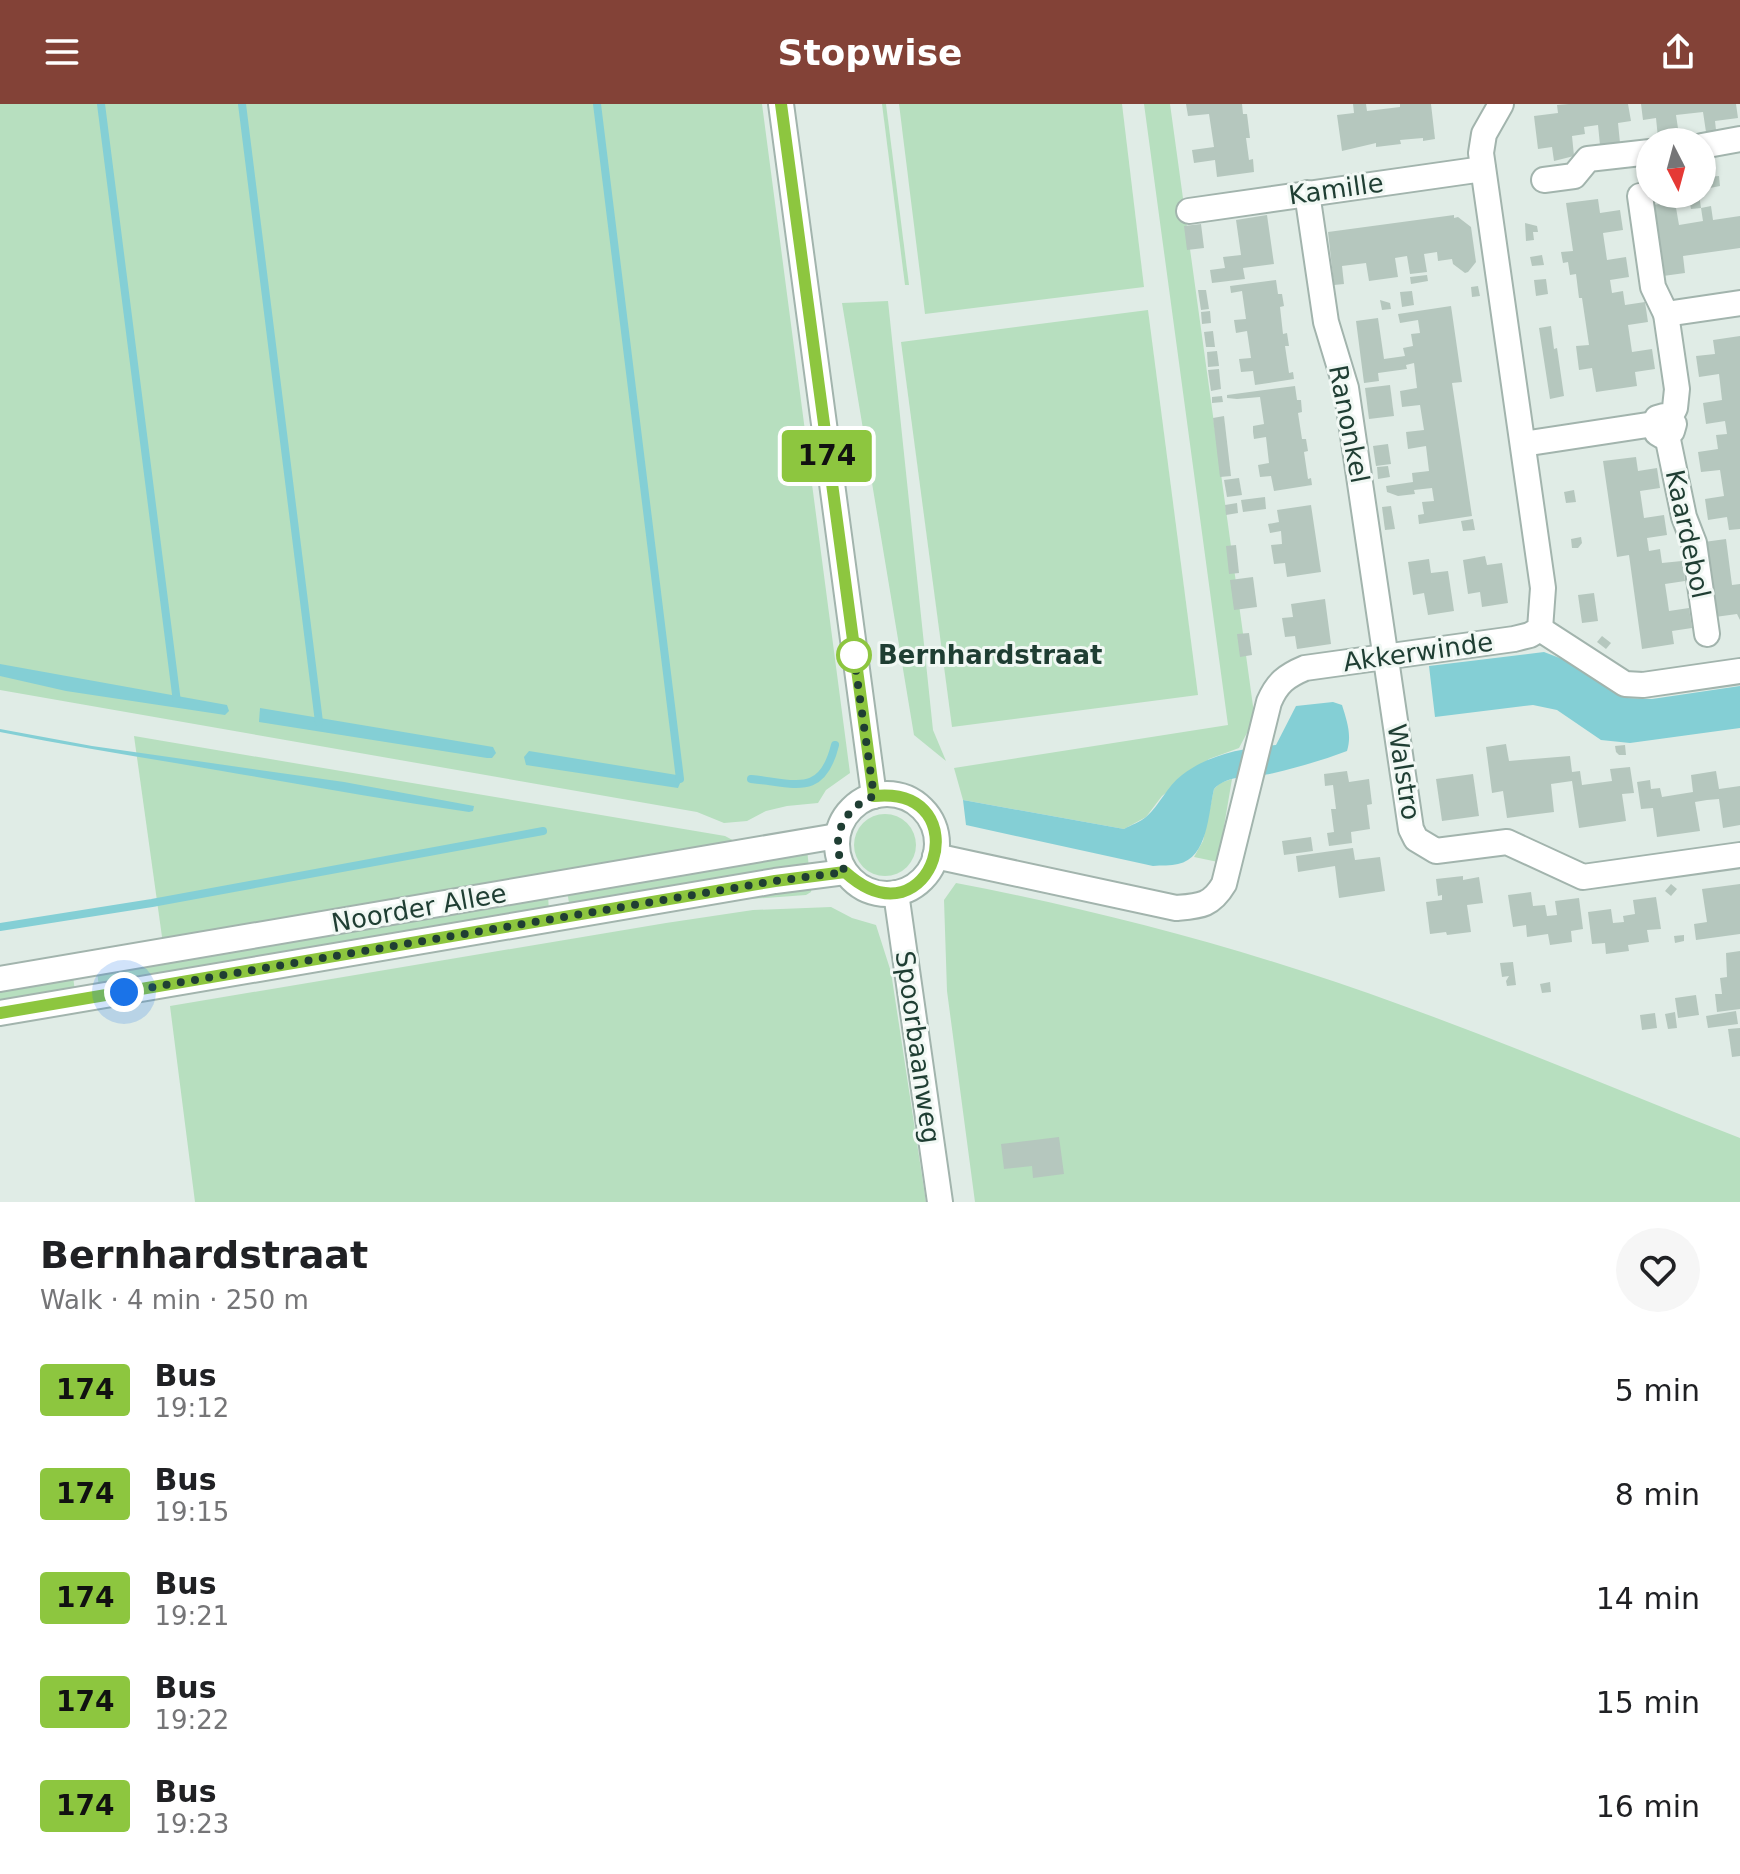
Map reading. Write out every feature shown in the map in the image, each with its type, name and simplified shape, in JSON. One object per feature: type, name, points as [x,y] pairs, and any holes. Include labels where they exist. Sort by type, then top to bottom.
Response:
[{"type":"street","points":[[781,104],[874,796]]},
{"type":"street","points":[[1501,104],[1484,134],[1481,153],[1543,588],[1540,629],[1625,684],[1643,685],[1740,671]]},
{"type":"street","points":[[1716,143],[1740,139]]},
{"type":"street","points":[[1544,180],[1574,176],[1588,159],[1636,154]]},
{"type":"street","name":"Kamille","points":[[1189,211],[1483,169]]},
{"type":"street","name":"Ranonkel","points":[[1307,193],[1326,322],[1346,388],[1387,656]]},
{"type":"street","name":"Kaardebol","points":[[1642,208],[1653,287],[1666,314],[1677,389],[1675,408],[1664,426],[1684,517],[1694,543],[1707,634]]},
{"type":"street","points":[[1666,314],[1740,303]]},
{"type":"street","points":[[1523,444],[1664,426]]},
{"type":"street","name":"Akkerwinde","points":[[935,856],[1176,908],[1197,906],[1215,899],[1224,884],[1269,702],[1275,687],[1286,676],[1305,668],[1514,639],[1540,629]]},
{"type":"street","name":"Walstro","points":[[1387,656],[1411,829],[1424,846],[1436,851],[1507,842],[1583,877],[1740,855]]},
{"type":"street","points":[[889,794],[904,797],[918,805],[935,830],[935,856],[928,873],[918,883],[896,893],[876,893],[862,887],[845,872],[837,851],[841,822],[849,811],[874,796],[889,794]]},
{"type":"street","name":"Noorder Allee","points":[[0,979],[837,836]]},
{"type":"street","name":"Noorder Allee","points":[[0,1013],[775,881],[845,872]]},
{"type":"street","name":"Spoorbaanweg","points":[[896,893],[940,1202]]},
{"type":"green space","points":[[0,104],[762,104],[850,773],[826,790],[818,803],[787,806],[766,811],[747,821],[724,823],[697,812],[0,690]]},
{"type":"green space","points":[[882,104],[886,104],[909,285],[905,285]]},
{"type":"green space","points":[[899,104],[1122,104],[1144,287],[925,314]]},
{"type":"green space","points":[[1144,104],[1170,104],[1253,706],[1257,714],[1239,748],[1209,759],[1162,796],[1146,817],[1124,829],[963,800],[954,768],[1228,725]]},
{"type":"green space","points":[[888,301],[933,730],[946,761],[914,735],[842,303]]},
{"type":"green space","points":[[1148,310],[1198,695],[952,727],[901,342]]},
{"type":"green space","points":[[134,736],[725,836],[742,845],[163,944]]},
{"type":"green space","points":[[1232,779],[1218,862],[1194,857],[1203,841],[1214,789]]},
{"type":"green space","points":[[885,814],[897,816],[907,823],[914,833],[914,857],[907,867],[897,874],[885,876],[873,874],[863,867],[856,857],[854,845],[856,833],[863,823],[873,816]]},
{"type":"green space","points":[[807,849],[809,868],[570,909],[567,891]]},
{"type":"green space","points":[[956,883],[1125,920],[1292,968],[1529,1053],[1740,1138],[1740,1202],[975,1202],[947,991],[944,900]]},
{"type":"green space","points":[[812,886],[811,892],[806,895],[710,902]]},
{"type":"green space","points":[[548,895],[549,912],[99,988],[97,971]]},
{"type":"green space","points":[[831,907],[852,918],[876,925],[891,972],[926,1202],[195,1202],[170,1006],[666,923],[753,910]]},
{"type":"green space","points":[[73,975],[75,993],[0,1005],[0,986]]},
{"type":"water","points":[[1544,652],[1570,662],[1627,698],[1652,699],[1740,686],[1740,728],[1630,743],[1601,740],[1557,710],[1533,705],[1435,717],[1429,666]]},
{"type":"water","points":[[0,664],[227,705],[229,711],[225,715],[66,691],[0,676]]},
{"type":"water","points":[[1333,702],[1342,705],[1346,717],[1349,734],[1347,751],[1283,771],[1234,778],[1220,784],[1214,789],[1201,844],[1188,860],[1178,864],[1153,866],[966,825],[963,800],[1124,829],[1146,817],[1177,779],[1192,768],[1227,753],[1276,745],[1296,706]]},
{"type":"water","points":[[260,708],[493,747],[496,753],[492,758],[487,758],[259,722]]},
{"type":"water","points":[[0,729],[92,746],[344,782],[474,806],[473,811],[469,812],[407,802],[56,743],[0,732]]},
{"type":"water","points":[[529,751],[683,776],[678,788],[526,765],[524,757]]},
{"type":"building","points":[[1186,104],[1242,104],[1243,114],[1247,114],[1250,138],[1246,138],[1254,172],[1217,177],[1215,160],[1194,163],[1192,150],[1214,147],[1209,114],[1188,116]]},
{"type":"building","points":[[1353,104],[1366,104],[1367,111],[1400,107],[1400,104],[1431,104],[1435,139],[1400,140],[1401,144],[1376,147],[1376,143],[1342,151],[1337,115],[1354,113]]},
{"type":"building","points":[[1628,104],[1631,121],[1618,123],[1620,143],[1600,145],[1598,125],[1584,127],[1585,134],[1572,136],[1574,156],[1554,161],[1552,147],[1538,149],[1534,116],[1558,113],[1557,105]]},
{"type":"building","points":[[1641,104],[1736,104],[1738,118],[1715,121],[1716,128],[1705,128],[1703,112],[1676,115],[1678,128],[1657,128],[1656,118],[1643,120]]},
{"type":"building","points":[[1598,199],[1600,213],[1620,210],[1623,230],[1603,233],[1607,260],[1626,257],[1629,277],[1610,280],[1612,293],[1623,291],[1625,305],[1645,302],[1648,322],[1628,325],[1632,352],[1652,349],[1655,369],[1635,372],[1637,386],[1596,392],[1592,368],[1579,370],[1576,346],[1589,345],[1582,298],[1579,298],[1576,274],[1570,275],[1568,262],[1563,263],[1561,252],[1573,251],[1566,203]]},
{"type":"building","points":[[1652,208],[1676,208],[1679,225],[1703,221],[1701,208],[1711,208],[1713,220],[1740,216],[1740,248],[1683,256],[1685,273],[1663,276]]},
{"type":"building","points":[[1267,215],[1274,264],[1243,268],[1245,279],[1212,283],[1210,270],[1225,268],[1223,257],[1241,255],[1236,220]]},
{"type":"building","points":[[1454,215],[1454,218],[1458,217],[1471,227],[1476,262],[1468,272],[1453,264],[1452,259],[1438,261],[1437,252],[1424,254],[1427,272],[1410,274],[1407,256],[1395,258],[1398,277],[1369,281],[1366,263],[1342,266],[1344,284],[1334,285],[1328,232]]},
{"type":"building","points":[[1525,223],[1537,226],[1538,232],[1533,232],[1534,240],[1526,241]]},
{"type":"building","points":[[1201,224],[1204,248],[1187,250],[1184,226]]},
{"type":"building","points":[[1542,255],[1544,265],[1532,266],[1530,257]]},
{"type":"building","points":[[1427,275],[1428,281],[1411,284],[1410,277]]},
{"type":"building","points":[[1546,279],[1548,294],[1536,296],[1534,280]]},
{"type":"building","points":[[1276,280],[1284,306],[1280,307],[1283,334],[1287,333],[1289,346],[1285,346],[1289,373],[1293,372],[1294,379],[1255,385],[1253,371],[1241,372],[1239,359],[1251,358],[1247,331],[1236,333],[1234,320],[1246,319],[1242,291],[1231,293],[1230,286]]},
{"type":"building","points":[[1478,286],[1480,296],[1472,297],[1471,287]]},
{"type":"building","points":[[1198,290],[1206,290],[1209,309],[1201,310]]},
{"type":"building","points":[[1412,291],[1414,305],[1402,307],[1400,292]]},
{"type":"building","points":[[1380,300],[1390,303],[1391,309],[1382,310]]},
{"type":"building","points":[[1451,306],[1462,382],[1452,383],[1472,516],[1419,524],[1418,515],[1424,514],[1422,502],[1434,501],[1432,488],[1398,496],[1387,492],[1386,486],[1413,482],[1412,473],[1429,471],[1426,446],[1408,449],[1406,432],[1424,430],[1420,405],[1402,407],[1400,391],[1417,388],[1414,363],[1406,365],[1407,369],[1378,373],[1379,381],[1364,383],[1356,321],[1378,318],[1384,359],[1405,356],[1403,348],[1413,346],[1411,334],[1420,333],[1418,320],[1400,323],[1398,314]]},
{"type":"building","points":[[1210,311],[1211,323],[1202,324],[1201,312]]},
{"type":"building","points":[[1551,326],[1564,396],[1550,399],[1539,328]]},
{"type":"building","points":[[1213,331],[1215,347],[1206,347],[1204,332]]},
{"type":"building","points":[[1740,336],[1740,529],[1729,530],[1727,517],[1708,520],[1705,499],[1724,496],[1720,470],[1701,472],[1698,452],[1718,449],[1716,435],[1727,434],[1725,421],[1706,424],[1703,403],[1722,400],[1719,374],[1699,377],[1696,356],[1715,354],[1713,340]]},
{"type":"building","points":[[1217,351],[1219,366],[1208,367],[1207,352]]},
{"type":"building","points":[[1219,369],[1221,389],[1211,391],[1208,370]]},
{"type":"building","points":[[1390,385],[1394,416],[1369,419],[1365,388]]},
{"type":"building","points":[[1295,386],[1297,400],[1301,400],[1302,412],[1298,413],[1302,439],[1306,439],[1308,451],[1304,452],[1308,479],[1311,478],[1312,485],[1274,491],[1271,476],[1260,477],[1258,465],[1269,463],[1266,437],[1254,439],[1253,426],[1264,424],[1260,397],[1237,399],[1227,398],[1227,395]]},
{"type":"building","points":[[1222,396],[1223,402],[1212,403],[1212,397]]},
{"type":"building","points":[[1224,416],[1231,476],[1220,477],[1213,418]]},
{"type":"building","points":[[1388,444],[1391,464],[1376,466],[1373,446]]},
{"type":"building","points":[[1636,457],[1638,471],[1657,468],[1660,488],[1640,491],[1644,518],[1664,515],[1667,535],[1647,538],[1649,551],[1660,549],[1662,563],[1682,561],[1685,581],[1665,584],[1669,611],[1689,608],[1692,628],[1672,631],[1674,644],[1642,649],[1629,555],[1617,557],[1603,461]]},
{"type":"building","points":[[1388,466],[1390,477],[1378,479],[1377,467]]},
{"type":"building","points":[[1239,478],[1242,495],[1227,497],[1224,480]]},
{"type":"building","points":[[1574,490],[1576,502],[1566,503],[1564,492]]},
{"type":"building","points":[[1265,497],[1266,509],[1243,512],[1241,500]]},
{"type":"building","points":[[1237,503],[1238,513],[1226,515],[1225,505]]},
{"type":"building","points":[[1311,505],[1321,572],[1287,577],[1285,563],[1274,564],[1271,545],[1282,544],[1281,531],[1270,533],[1268,524],[1279,522],[1277,510]]},
{"type":"building","points":[[1391,506],[1395,529],[1385,530],[1382,507]]},
{"type":"building","points":[[1473,519],[1475,530],[1463,531],[1461,521]]},
{"type":"building","points":[[1581,537],[1582,543],[1578,548],[1572,548],[1571,539]]},
{"type":"building","points":[[1726,539],[1732,585],[1740,584],[1740,620],[1737,614],[1715,617],[1704,542]]},
{"type":"building","points":[[1236,545],[1239,573],[1229,574],[1226,546]]},
{"type":"building","points":[[1485,556],[1487,565],[1502,563],[1508,603],[1482,607],[1480,592],[1468,594],[1463,560]]},
{"type":"building","points":[[1429,559],[1431,573],[1448,571],[1454,611],[1428,615],[1424,593],[1413,595],[1408,562]]},
{"type":"building","points":[[1253,577],[1257,607],[1234,610],[1230,580]]},
{"type":"building","points":[[1594,593],[1598,621],[1582,623],[1578,595]]},
{"type":"building","points":[[1325,599],[1331,644],[1297,649],[1295,636],[1285,637],[1282,618],[1293,617],[1291,604]]},
{"type":"building","points":[[1249,633],[1252,655],[1240,657],[1237,634]]},
{"type":"building","points":[[1602,636],[1611,643],[1606,649],[1597,642]]},
{"type":"building","points":[[1506,744],[1509,761],[1570,756],[1572,772],[1580,771],[1582,785],[1612,781],[1610,769],[1630,767],[1634,793],[1622,794],[1626,821],[1579,828],[1572,781],[1551,784],[1554,812],[1507,818],[1503,791],[1492,793],[1486,747]]},
{"type":"building","points":[[1625,745],[1626,755],[1619,755],[1615,746]]},
{"type":"building","points":[[1347,771],[1349,782],[1369,779],[1372,804],[1367,805],[1370,829],[1351,832],[1352,843],[1329,846],[1327,833],[1334,832],[1331,809],[1336,809],[1333,785],[1325,786],[1324,774]]},
{"type":"building","points":[[1716,771],[1719,789],[1740,786],[1740,825],[1723,828],[1719,799],[1707,800],[1695,802],[1700,831],[1657,837],[1653,808],[1641,809],[1637,782],[1650,780],[1651,789],[1660,788],[1662,797],[1693,792],[1691,775]]},
{"type":"building","points":[[1473,774],[1479,816],[1442,821],[1436,779]]},
{"type":"building","points":[[1311,837],[1313,851],[1284,855],[1282,841]]},
{"type":"building","points":[[1353,848],[1355,860],[1380,857],[1385,891],[1339,898],[1335,866],[1298,872],[1296,856]]},
{"type":"building","points":[[1463,876],[1463,880],[1479,877],[1483,903],[1467,905],[1471,932],[1430,934],[1426,902],[1442,900],[1442,895],[1438,896],[1436,879]]},
{"type":"building","points":[[1671,884],[1677,889],[1671,896],[1665,891]]},
{"type":"building","points":[[1740,884],[1740,934],[1696,940],[1694,924],[1707,922],[1702,889]]},
{"type":"building","points":[[1531,892],[1533,906],[1545,905],[1547,916],[1557,915],[1555,901],[1579,898],[1583,929],[1571,931],[1572,942],[1550,945],[1548,934],[1527,937],[1526,925],[1513,927],[1508,895]]},
{"type":"building","points":[[1656,897],[1661,929],[1647,930],[1649,942],[1628,945],[1629,951],[1606,954],[1605,943],[1592,944],[1588,912],[1611,909],[1613,923],[1624,922],[1623,916],[1635,914],[1633,900]]},
{"type":"building","points":[[1684,935],[1684,941],[1675,943],[1674,936]]},
{"type":"building","points":[[1740,951],[1740,1009],[1717,1012],[1715,994],[1722,994],[1720,978],[1727,977],[1726,953]]},
{"type":"building","points":[[1513,962],[1516,985],[1507,986],[1509,976],[1502,977],[1500,963]]},
{"type":"building","points":[[1550,982],[1551,992],[1542,993],[1540,984]]},
{"type":"building","points":[[1696,995],[1699,1015],[1678,1018],[1675,998]]},
{"type":"building","points":[[1736,1011],[1738,1024],[1708,1028],[1706,1016]]},
{"type":"building","points":[[1675,1012],[1677,1028],[1668,1029],[1665,1014]]},
{"type":"building","points":[[1655,1013],[1657,1028],[1642,1030],[1640,1015]]},
{"type":"building","points":[[1740,1028],[1740,1056],[1732,1057],[1728,1029]]},
{"type":"building","points":[[1059,1137],[1064,1174],[1033,1178],[1032,1166],[1004,1169],[1001,1144]]},
{"type":"waterway","points":[[101,104],[177,702]]},
{"type":"waterway","points":[[242,104],[319,722]]},
{"type":"waterway","points":[[597,104],[680,779]]},
{"type":"waterway","points":[[751,779],[793,784],[814,780],[823,773],[835,745]]},
{"type":"waterway","points":[[0,927],[152,903],[543,831]]},
{"type":"bus line","name":"174","points":[[0,1013],[775,881],[845,872],[862,887],[876,893],[896,893],[918,883],[928,873],[937,845],[935,830],[928,816],[918,805],[904,797],[889,794],[874,796],[781,104]]},
{"type":"place","name":"Bernhardstraat","points":[[854,655]]},
{"type":"route","points":[[124,992],[775,881],[845,872],[837,851],[841,822],[860,802],[874,796],[853,650],[854,655]]}]
